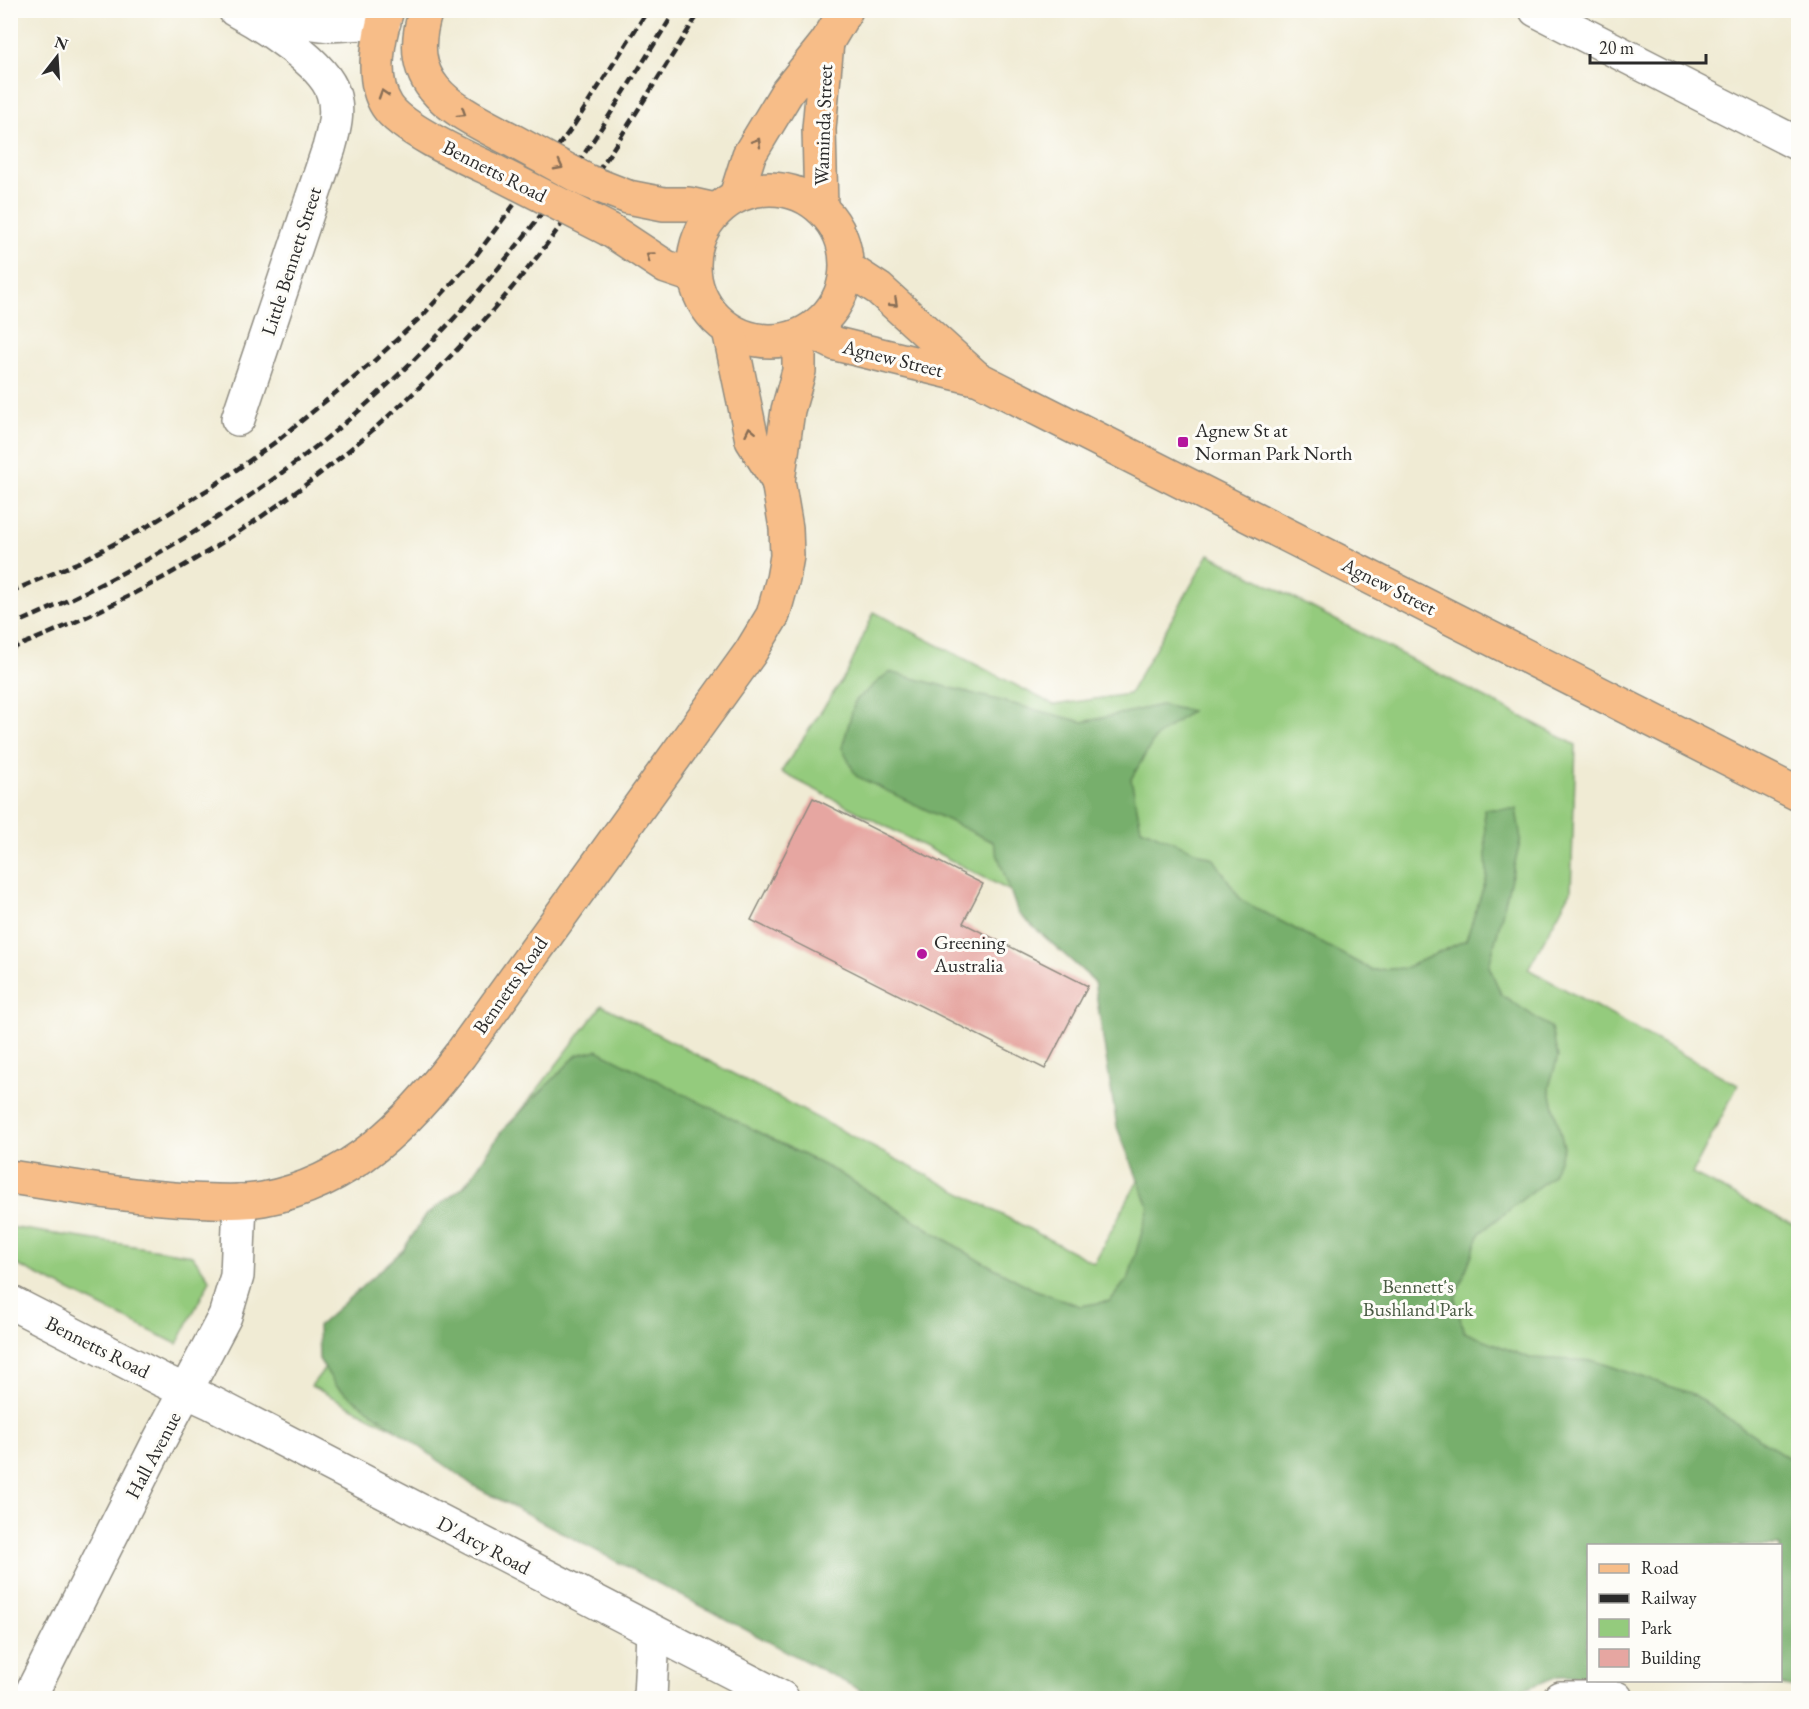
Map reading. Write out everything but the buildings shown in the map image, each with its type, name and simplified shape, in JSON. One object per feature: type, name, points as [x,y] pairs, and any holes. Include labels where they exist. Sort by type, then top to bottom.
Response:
[{"type":"main road","name":"Bennetts Road","points":[[426,10],[418,45],[421,62],[429,82],[446,102],[462,113],[587,181],[628,197],[664,204],[726,203]]},
{"type":"main road","name":"Waminda Street","points":[[726,203],[749,155],[787,92],[827,42],[846,10]]},
{"type":"main road","name":"Bennetts Road","points":[[385,16],[378,47],[380,89],[388,107],[397,117],[457,154],[610,230],[666,267],[693,276]]},
{"type":"main road","name":"Waminda Street","points":[[821,207],[819,129],[827,42]]},
{"type":"main road","points":[[780,189],[802,196],[821,207],[835,225],[844,245],[847,268],[842,293],[829,314],[805,334],[776,342],[751,340],[729,330],[712,316],[700,297],[693,276],[694,252],[702,229],[726,203],[758,190],[780,189]]},
{"type":"main road","name":"Agnew Street","points":[[847,268],[879,289],[979,379]]},
{"type":"main road","name":"Bennetts Road","points":[[729,330],[752,440],[778,481]]},
{"type":"main road","name":"Bennetts Road","points":[[10,1177],[161,1198],[240,1201],[262,1199],[285,1194],[329,1176],[363,1157],[410,1117],[460,1055],[764,631],[773,615],[787,556],[786,528],[778,481],[788,410],[799,371],[805,334]]},
{"type":"main road","name":"Agnew Street","points":[[805,334],[836,344],[979,379],[1798,794]]},
{"type":"street","points":[[1536,10],[1798,144]]},
{"type":"street","points":[[237,12],[327,25],[385,16]]},
{"type":"street","name":"Little Bennett Street","points":[[237,12],[310,61],[332,89],[336,113],[331,140],[238,419]]},
{"type":"street","name":"Hall Avenue","points":[[29,1698],[225,1316],[238,1268],[240,1201]]},
{"type":"street","name":"Bennetts Road","points":[[10,1302],[186,1391]]},
{"type":"street","name":"D'Arcy Road","points":[[186,1391],[782,1698]]},
{"type":"street","points":[[650,1698],[653,1633]]},
{"type":"street","points":[[1560,1698],[1616,1698]]},
{"type":"green space","name":"Bennett's Bushland Park","points":[[1209,554],[1576,745],[1571,891],[1528,969],[1738,1085],[1692,1174],[1798,1227],[1798,1669],[1782,1560],[1782,1544],[1587,1544],[1587,1546],[913,1698],[311,1386],[602,1005],[1094,1263],[1185,1092],[1120,948],[781,772],[848,671],[874,612],[1054,705],[1129,694]]},
{"type":"green space","name":"Bennett's Bushland Park","points":[[889,672],[1083,722],[1161,705],[1191,711],[1155,738],[1131,779],[1141,828],[1214,859],[1241,900],[1372,970],[1405,968],[1466,940],[1487,877],[1484,809],[1516,809],[1521,839],[1489,966],[1501,994],[1551,1028],[1558,1057],[1549,1087],[1564,1147],[1553,1175],[1480,1233],[1455,1299],[1464,1332],[1530,1358],[1595,1361],[1690,1393],[1798,1464],[1798,1688],[1753,1682],[1782,1682],[1782,1544],[1587,1544],[1587,1676],[1559,1676],[1501,1698],[875,1698],[474,1486],[336,1386],[319,1359],[318,1326],[403,1250],[426,1215],[466,1185],[501,1132],[577,1055],[597,1050],[839,1173],[972,1256],[1033,1289],[1080,1306],[1110,1301],[1129,1277],[1149,1207],[1117,1127],[1094,981],[1018,913],[993,842],[856,776],[842,748],[855,701]]},
{"type":"green space","points":[[10,1227],[192,1255],[210,1280],[177,1344],[11,1262]]},
{"type":"railway","points":[[10,592],[77,563],[143,529],[212,487],[277,441],[373,362],[424,314],[471,262],[574,125],[648,10]]},
{"type":"railway","points":[[10,626],[86,591],[159,553],[228,510],[294,464],[356,413],[416,358],[472,298],[547,207],[676,10]]},
{"type":"railway","points":[[10,649],[88,616],[163,578],[236,534],[305,485],[370,432],[432,374],[490,313],[544,248],[605,160],[701,10]]},
{"type":"place","name":"Agnew St at Norman Park North","points":[[1183,442]]},
{"type":"place","name":"Greening Australia","points":[[922,954]]}]
